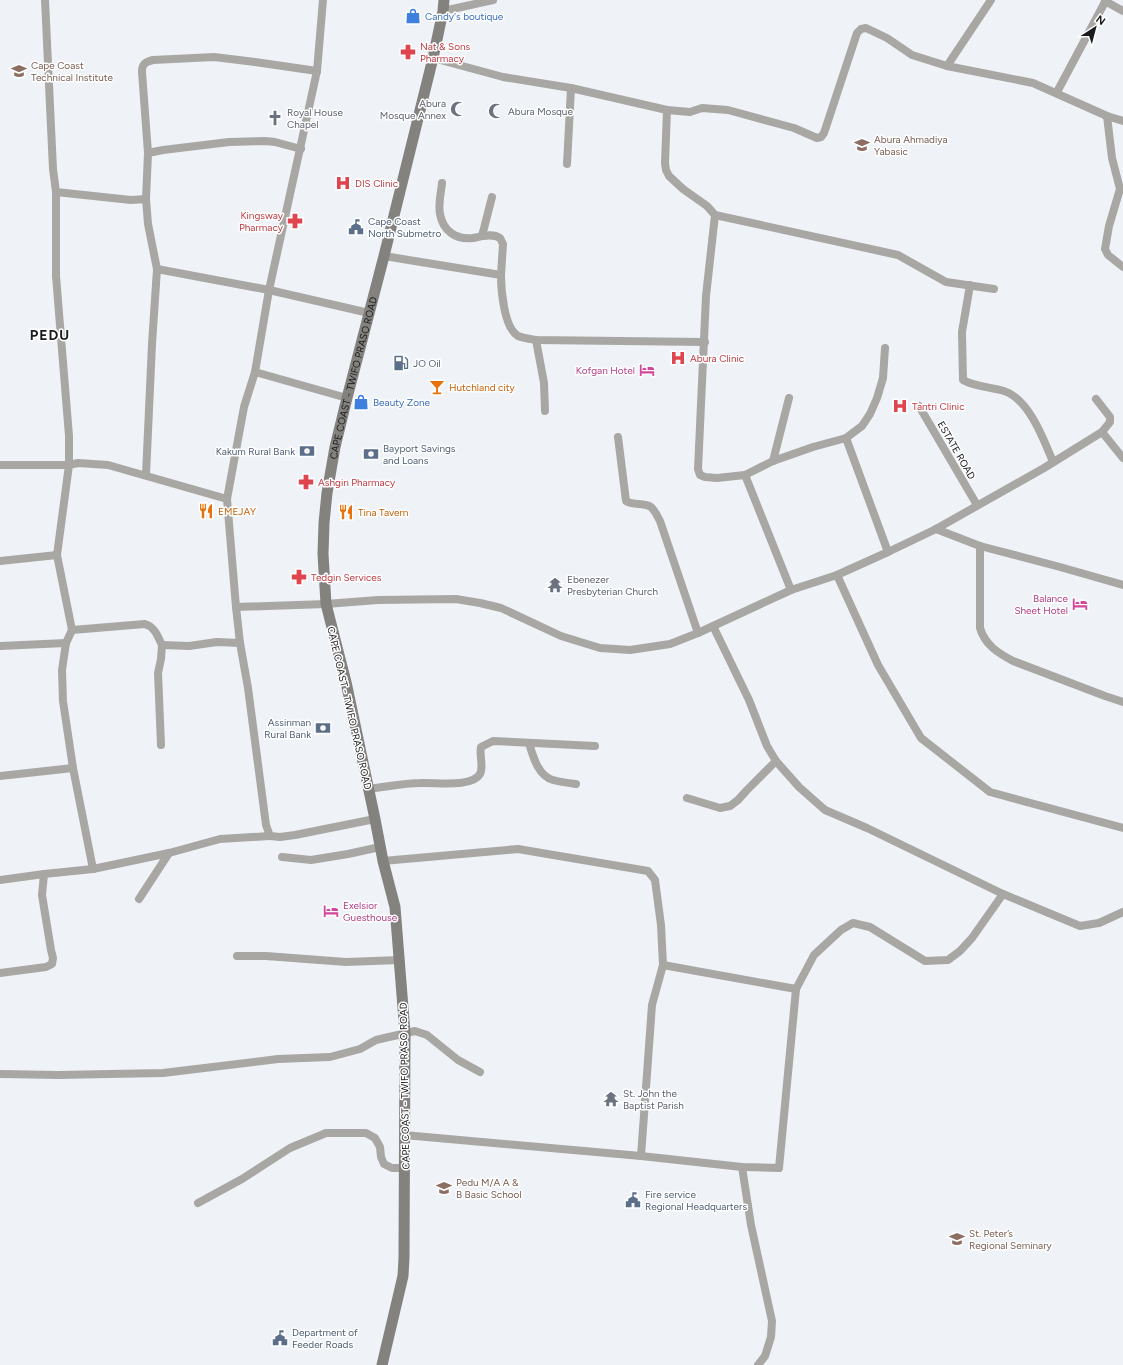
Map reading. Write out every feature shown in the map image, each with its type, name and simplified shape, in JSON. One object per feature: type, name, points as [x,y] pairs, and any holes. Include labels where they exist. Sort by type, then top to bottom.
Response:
[{"type":"main road","name":"CAPE COAST - TWIFO PRASO ROAD","points":[[386,1363],[403,1270],[405,1033],[400,960],[395,907],[383,861],[346,682],[326,604],[323,554],[324,523],[334,455],[346,398],[384,256],[433,58],[443,5]]},
{"type":"street","points":[[46,0],[53,169],[56,192],[56,276],[69,436],[69,465],[58,555],[72,630],[66,643],[62,670],[63,701],[73,768],[93,870]]},
{"type":"street","points":[[270,836],[266,825],[248,688],[240,643],[227,499],[244,407],[255,372],[269,290],[317,71],[323,0]]},
{"type":"street","points":[[443,5],[494,0]]},
{"type":"street","points":[[948,66],[992,0]]},
{"type":"street","points":[[1057,92],[1106,1],[1123,11]]},
{"type":"street","points":[[433,58],[503,77],[571,88],[667,110],[690,112],[702,108],[728,110],[794,128],[817,138],[821,137],[824,133],[857,33],[861,29],[866,28],[887,38],[912,55],[948,66],[1033,83],[1057,92],[1107,116],[1123,121]]},
{"type":"street","points":[[146,475],[157,269],[148,224],[146,199],[148,153],[142,66],[145,62],[153,60],[214,58],[317,71]]},
{"type":"street","points":[[567,164],[571,88]]},
{"type":"street","points":[[667,110],[666,170],[669,176],[683,189],[707,206],[715,215],[898,255],[946,282],[994,289]]},
{"type":"street","points":[[1107,116],[1112,158],[1120,190],[1109,226],[1105,249],[1108,255],[1123,267]]},
{"type":"street","points":[[148,153],[229,142],[265,141],[301,149]]},
{"type":"street","points":[[442,183],[440,213],[446,229],[457,237],[470,238],[492,236],[500,238],[503,244],[501,274],[507,323],[512,331],[518,336],[536,340],[705,342]]},
{"type":"street","points":[[56,192],[131,200],[146,199]]},
{"type":"street","points":[[482,236],[492,197]]},
{"type":"street","points":[[715,215],[708,273],[698,469],[700,475],[705,478],[745,475],[773,461],[846,438],[862,426],[878,398],[884,378],[885,348]]},
{"type":"street","points":[[384,256],[501,274]]},
{"type":"street","points":[[157,269],[269,290],[369,313]]},
{"type":"street","points":[[970,285],[962,332],[963,380],[977,385],[993,387],[1014,396],[1029,412],[1042,436],[1053,462]]},
{"type":"street","points":[[536,340],[544,383],[545,411]]},
{"type":"street","points":[[255,372],[346,398]]},
{"type":"street","points":[[773,461],[789,398]]},
{"type":"street","points":[[236,607],[326,604],[386,599],[456,599],[501,608],[561,636],[600,648],[630,650],[670,644],[714,626],[791,590],[837,575],[888,552],[936,529],[1053,462],[1102,432],[1110,422],[1110,419],[1096,399]]},
{"type":"street","name":"ESTATE ROAD","points":[[919,406],[977,505]]},
{"type":"street","points":[[1102,432],[1123,458]]},
{"type":"street","points":[[618,437],[626,501],[629,503],[648,505],[652,508],[660,521],[698,633]]},
{"type":"street","points":[[846,438],[888,552]]},
{"type":"street","points":[[0,465],[69,465],[78,463],[96,463],[146,475],[227,499]]},
{"type":"street","points":[[745,475],[791,590]]},
{"type":"street","points":[[936,529],[980,546],[1123,585]]},
{"type":"street","points":[[980,546],[980,628],[982,635],[990,646],[1000,654],[1013,661],[1123,702]]},
{"type":"street","points":[[0,561],[58,555]]},
{"type":"street","points":[[837,575],[878,665],[921,738],[990,792],[1123,828]]},
{"type":"street","points":[[72,630],[145,624],[150,626],[157,634],[162,645],[158,673],[161,744]]},
{"type":"street","points":[[714,626],[748,700],[767,746],[776,761],[799,787],[825,810],[867,828],[1003,894],[1080,926],[1099,922],[1123,912]]},
{"type":"street","points":[[162,645],[189,646],[205,645],[217,642],[240,643]]},
{"type":"street","points":[[0,646],[66,643]]},
{"type":"street","points":[[368,789],[421,783],[441,784],[467,782],[475,779],[481,771],[481,747],[493,741],[595,746]]},
{"type":"street","points":[[529,743],[538,768],[551,780],[576,784]]},
{"type":"street","points":[[687,798],[720,808],[730,806],[738,800],[746,790],[776,761]]},
{"type":"street","points":[[0,776],[73,768]]},
{"type":"street","points":[[0,880],[44,874],[93,870],[169,853],[220,839],[270,836],[280,837],[375,819]]},
{"type":"street","points":[[282,857],[311,860],[380,847]]},
{"type":"street","points":[[383,861],[518,849],[648,871],[655,880],[661,925],[663,965],[652,1005],[641,1156]]},
{"type":"street","points":[[139,899],[169,853]]},
{"type":"street","points":[[0,973],[46,967],[52,964],[54,958],[42,894],[44,874]]},
{"type":"street","points":[[404,1135],[641,1156],[742,1167],[779,1168],[796,989],[817,951],[841,930],[853,923],[870,927],[925,961],[948,960],[960,951],[972,938],[1003,894]]},
{"type":"street","points":[[237,956],[266,956],[346,962],[400,960]]},
{"type":"street","points":[[663,965],[796,989]]},
{"type":"street","points":[[0,1074],[58,1075],[163,1073],[278,1059],[330,1057],[360,1049],[376,1040],[415,1031],[427,1035],[458,1060],[480,1072]]},
{"type":"street","points":[[198,1203],[242,1179],[290,1148],[326,1133],[366,1133],[375,1138],[380,1147],[381,1157],[384,1164],[392,1168],[405,1168]]},
{"type":"street","points":[[742,1167],[751,1225],[772,1321],[771,1338],[766,1356],[758,1365]]},
{"type":"place","name":"Candy's boutique","points":[[413,16]]},
{"type":"place","name":"Nat & Sons Pharmacy","points":[[408,52]]},
{"type":"place","name":"Cape Coast Technical Institute","points":[[19,71]]},
{"type":"place","name":"Abura Mosque Annex","points":[[458,109]]},
{"type":"place","name":"Abura Mosque","points":[[496,111]]},
{"type":"place","name":"Royal House Chapel","points":[[275,118]]},
{"type":"place","name":"Abura Ahmadiya Yabasic","points":[[862,145]]},
{"type":"place","name":"DIS Clinic","points":[[343,183]]},
{"type":"place","name":"Kingsway Pharmacy","points":[[295,221]]},
{"type":"place","name":"Cape Coast North Submetro","points":[[356,227]]},
{"type":"place","name":"Abura Clinic","points":[[678,358]]},
{"type":"place","name":"JO Oil","points":[[401,363]]},
{"type":"place","name":"Kofgan Hotel","points":[[647,370]]},
{"type":"place","name":"Hutchland city","points":[[437,387]]},
{"type":"place","name":"Beauty Zone","points":[[361,402]]},
{"type":"place","name":"Tantri Clinic","points":[[900,406]]},
{"type":"place","name":"Kakum Rural Bank","points":[[307,451]]},
{"type":"place","name":"Bayport Savings and Loans","points":[[371,454]]},
{"type":"place","name":"Ashgin Pharmacy","points":[[306,482]]},
{"type":"place","name":"EMEJAY","points":[[206,511]]},
{"type":"place","name":"Tina Tavern","points":[[346,512]]},
{"type":"place","name":"Tedgin Services","points":[[299,577]]},
{"type":"place","name":"Ebenezer Presbyterian Church","points":[[555,585]]},
{"type":"place","name":"Balance Sheet Hotel","points":[[1080,604]]},
{"type":"place","name":"Assinman Rural Bank","points":[[323,728]]},
{"type":"place","name":"Exelsior Guesthouse","points":[[331,911]]},
{"type":"place","name":"St. John the Baptist Parish","points":[[611,1099]]},
{"type":"place","name":"Pedu M/A A & B Basic School","points":[[444,1188]]},
{"type":"place","name":"Fire service Regional Headquarters","points":[[633,1200]]},
{"type":"place","name":"St. Peter’s Regional Seminary","points":[[957,1239]]},
{"type":"place","name":"Department of Feeder Roads","points":[[280,1338]]},
{"type":"district","name":"PEDU","points":[[50,335]]}]
